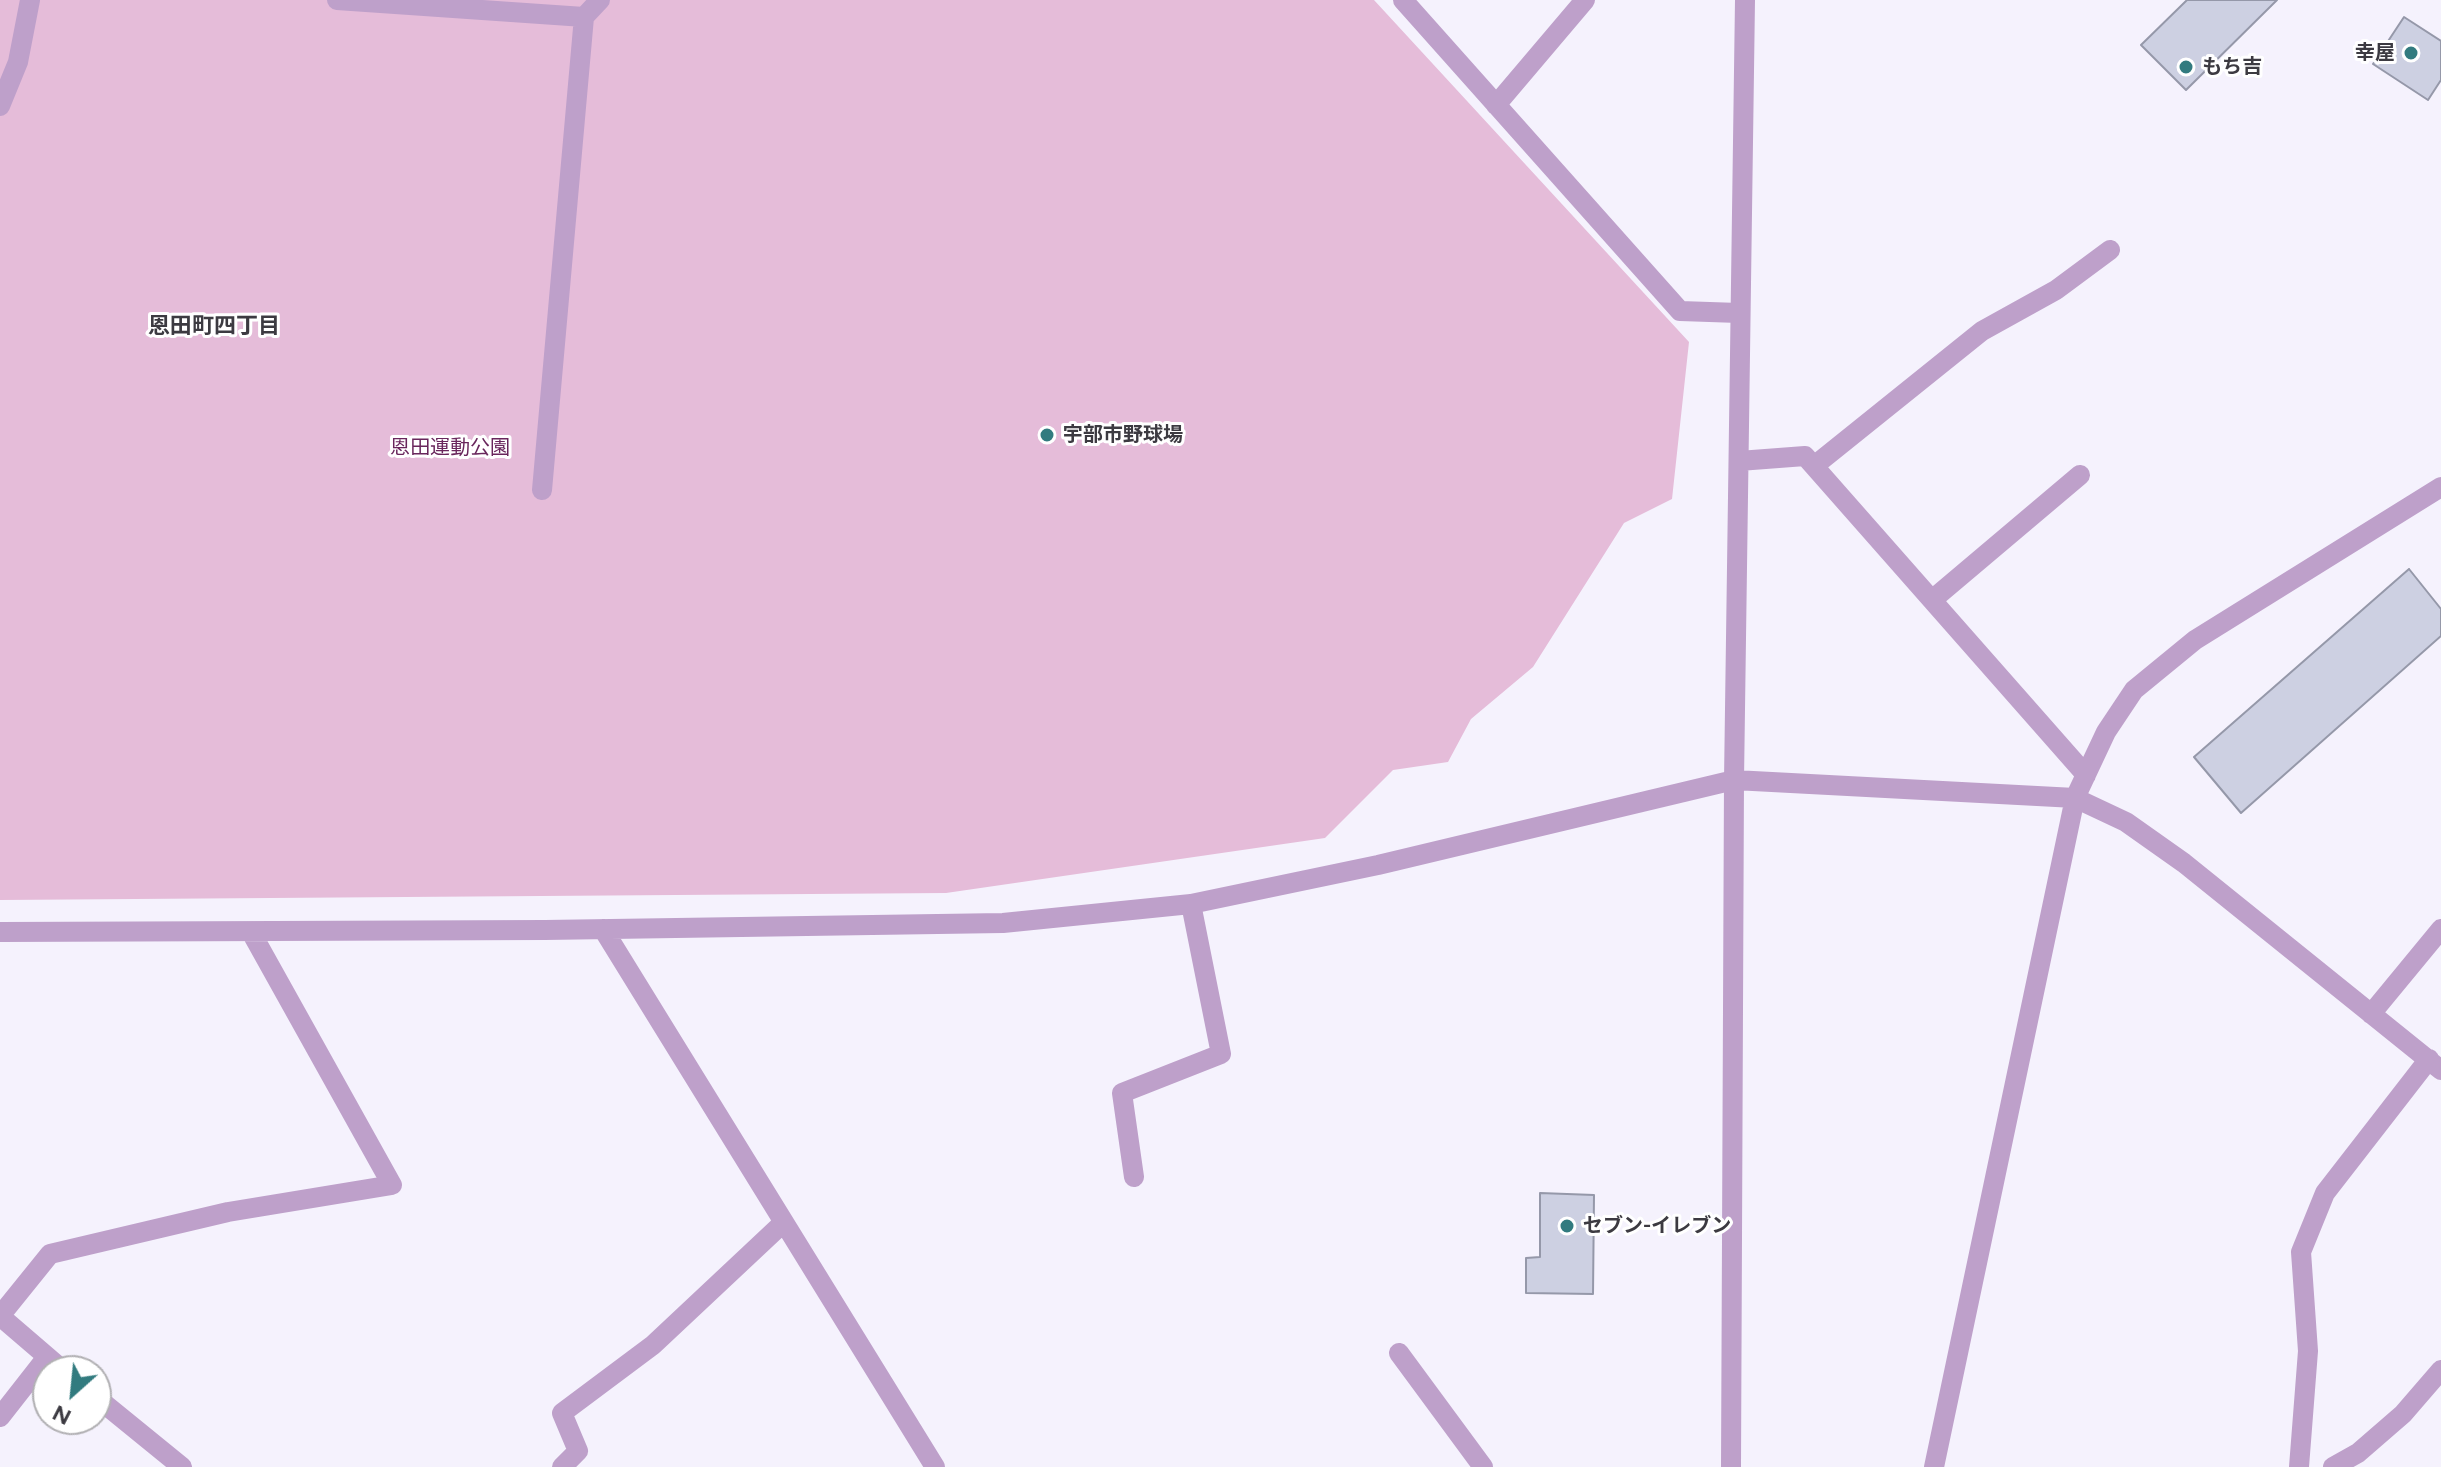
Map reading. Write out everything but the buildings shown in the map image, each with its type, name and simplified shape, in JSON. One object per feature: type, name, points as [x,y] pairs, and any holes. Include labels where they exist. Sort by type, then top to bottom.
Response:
[{"type":"street","points":[[0,106],[18,62],[30,0]]},
{"type":"street","points":[[337,0],[584,17]]},
{"type":"street","points":[[542,490],[584,17],[600,0]]},
{"type":"street","points":[[1403,0],[1680,311],[1739,313]]},
{"type":"street","points":[[1496,105],[1585,0]]},
{"type":"street","points":[[1731,1467],[1734,780],[1745,0]]},
{"type":"street","points":[[1814,466],[1982,331],[2056,290],[2110,250]]},
{"type":"street","points":[[1739,461],[1805,456],[2086,775]]},
{"type":"street","points":[[1932,600],[2080,475]]},
{"type":"street","points":[[1934,1467],[2075,798],[2106,732],[2134,690],[2195,640],[2441,487]]},
{"type":"street","points":[[0,932],[603,929],[1003,923],[1191,904],[1378,865],[1734,780],[2075,798],[2126,822],[2184,863],[2435,1065],[2325,1193],[2301,1252],[2308,1351],[2299,1467]]},
{"type":"street","points":[[1134,1177],[1122,1093],[1221,1054],[1191,904]]},
{"type":"street","points":[[603,929],[935,1467]]},
{"type":"street","points":[[2371,1014],[2441,929]]},
{"type":"street","points":[[45,1355],[0,1316],[50,1254],[228,1212],[392,1185],[251,932]]},
{"type":"street","points":[[562,1467],[578,1451],[562,1413],[653,1345],[783,1223]]},
{"type":"street","points":[[1399,1353],[1483,1467]]},
{"type":"street","points":[[2333,1467],[2358,1453],[2403,1414],[2441,1370]]},
{"type":"street","points":[[0,1417],[32,1376]]},
{"type":"street","points":[[112,1410],[182,1467]]},
{"type":"green space","name":"恩田運動公園","points":[[0,0],[1374,0],[1689,342],[1672,499],[1624,523],[1533,667],[1471,719],[1448,762],[1393,770],[1325,838],[946,893],[0,900]]},
{"type":"place","name":"幸屋","points":[[2411,53]]},
{"type":"place","name":"もち吉","points":[[2186,67]]},
{"type":"place","name":"宇部市野球場","points":[[1047,435]]},
{"type":"place","name":"セブン-イレブン","points":[[1567,1226]]},
{"type":"district","name":"恩田町四丁目","points":[[214,327]]}]
